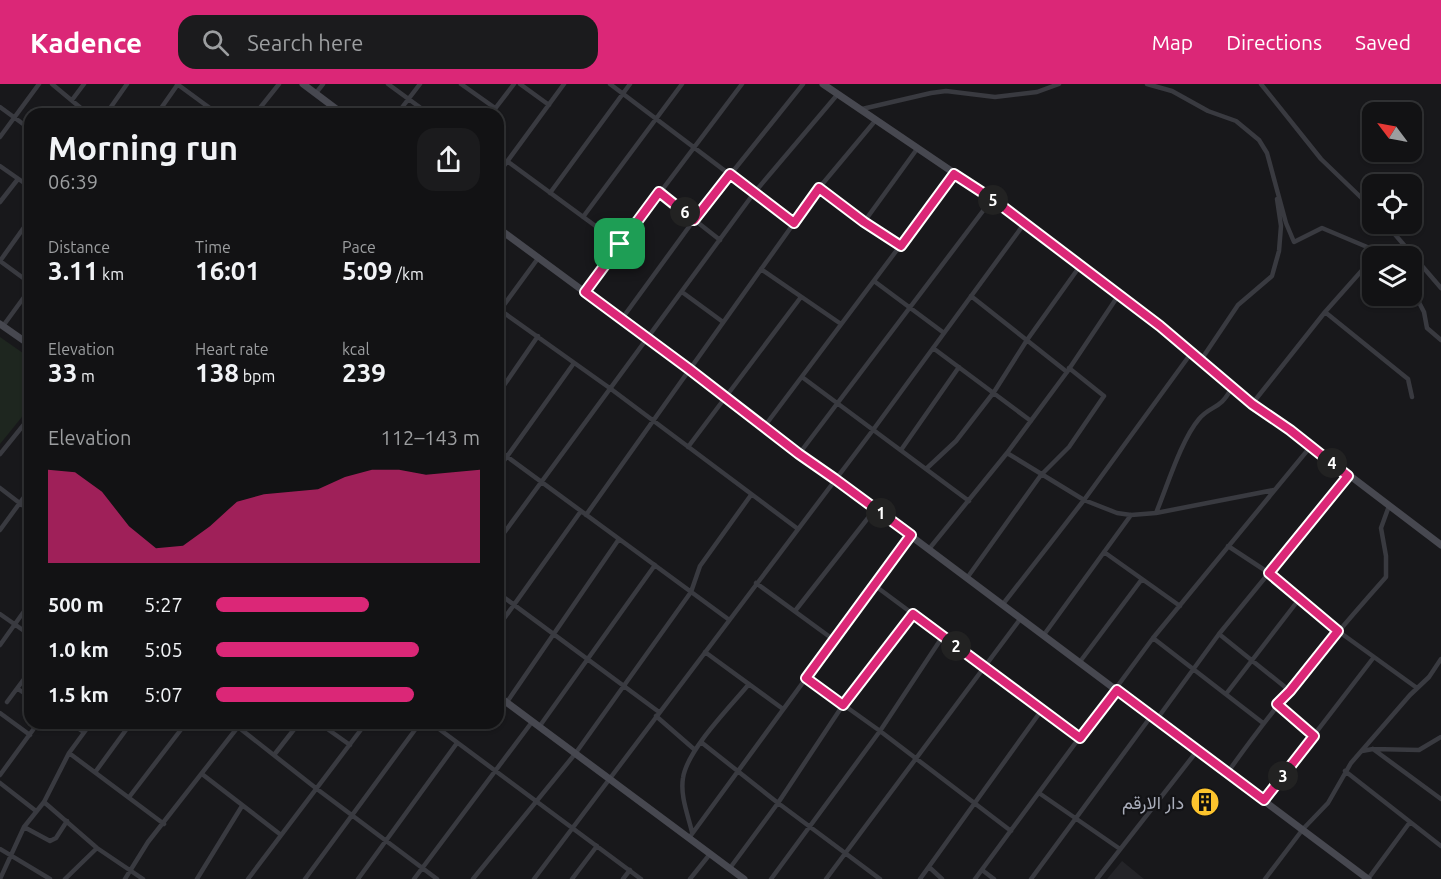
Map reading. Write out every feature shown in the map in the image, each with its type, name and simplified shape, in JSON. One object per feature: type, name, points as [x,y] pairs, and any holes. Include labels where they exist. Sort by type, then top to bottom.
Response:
[{"type":"street","points":[[0,137],[39,84]]},
{"type":"street","points":[[52,84],[81,108]]},
{"type":"street","points":[[72,100],[84,84]]},
{"type":"street","points":[[110,108],[127,84]]},
{"type":"street","points":[[161,108],[178,84],[210,108]]},
{"type":"street","points":[[261,108],[279,84]]},
{"type":"street","points":[[303,84],[336,108]]},
{"type":"street","points":[[316,93],[323,84]]},
{"type":"street","points":[[388,84],[421,108]]},
{"type":"street","points":[[402,108],[420,84]]},
{"type":"street","points":[[462,84],[495,108],[514,84]]},
{"type":"street","points":[[520,84],[549,105]]},
{"type":"street","points":[[504,163],[564,84]]},
{"type":"street","points":[[610,84],[794,223]]},
{"type":"street","points":[[550,193],[630,84]]},
{"type":"street","points":[[583,217],[682,84]]},
{"type":"street","points":[[585,292],[742,84]]},
{"type":"street","points":[[621,320],[694,220],[803,84]]},
{"type":"street","points":[[823,84],[993,199],[1192,352],[1252,404],[1441,545]]},
{"type":"street","points":[[859,110],[946,91],[995,97],[1037,92],[1059,84]]},
{"type":"street","points":[[1147,84],[1172,91],[1208,111],[1236,121],[1259,140],[1267,153],[1286,223],[1294,242],[1322,228],[1362,248]]},
{"type":"street","points":[[1261,84],[1321,159],[1362,198]]},
{"type":"street","points":[[504,533],[754,193],[837,95]]},
{"type":"street","points":[[0,107],[24,125]]},
{"type":"street","points":[[504,618],[654,421],[819,188],[876,121]]},
{"type":"street","points":[[864,222],[917,149]]},
{"type":"street","points":[[507,161],[620,244]]},
{"type":"street","points":[[0,166],[24,183]]},
{"type":"street","points":[[764,427],[954,174]]},
{"type":"street","points":[[0,202],[18,179]]},
{"type":"street","points":[[1201,360],[1238,304],[1272,276],[1279,251],[1281,226],[1275,184]]},
{"type":"street","points":[[819,188],[901,246]]},
{"type":"street","points":[[659,192],[720,240]]},
{"type":"street","points":[[799,454],[993,199]]},
{"type":"street","points":[[534,879],[873,430],[1024,224]]},
{"type":"street","points":[[24,227],[0,261],[24,279]]},
{"type":"street","points":[[504,234],[689,369],[799,454],[911,535],[1368,879],[1410,822]]},
{"type":"street","points":[[1395,234],[1441,288]]},
{"type":"street","points":[[504,305],[539,258]]},
{"type":"street","points":[[926,469],[956,441],[994,392],[1080,266]]},
{"type":"street","points":[[761,269],[841,324]]},
{"type":"street","points":[[1252,404],[1325,312],[1362,272]]},
{"type":"street","points":[[874,281],[944,333]]},
{"type":"street","points":[[682,292],[723,322]]},
{"type":"street","points":[[24,296],[1,325],[24,341]]},
{"type":"street","points":[[967,578],[1041,475],[1069,447],[1104,396],[971,296]]},
{"type":"street","points":[[929,549],[1031,421],[1118,296]]},
{"type":"street","points":[[688,447],[801,297]]},
{"type":"street","points":[[1421,306],[1427,328],[1441,340]]},
{"type":"street","points":[[1325,312],[1408,379],[1412,397]]},
{"type":"street","points":[[504,315],[538,336],[611,389],[798,529]]},
{"type":"street","points":[[504,385],[538,336]]},
{"type":"street","points":[[933,348],[1031,421]]},
{"type":"street","points":[[1003,604],[1084,500],[1192,352]]},
{"type":"street","points":[[504,461],[574,363]]},
{"type":"street","points":[[901,450],[959,367]]},
{"type":"street","points":[[802,377],[969,501]]},
{"type":"street","points":[[1155,513],[1180,454],[1194,428],[1206,413],[1224,402],[1232,387]]},
{"type":"street","points":[[0,454],[24,424]]},
{"type":"street","points":[[975,879],[1117,690],[1153,638],[1311,446]]},
{"type":"street","points":[[1007,453],[1084,500],[1117,513],[1131,515],[1155,513],[1274,490]]},
{"type":"street","points":[[504,455],[728,620]]},
{"type":"street","points":[[1031,879],[1219,634],[1348,476]]},
{"type":"street","points":[[0,488],[24,506]]},
{"type":"street","points":[[473,879],[575,754],[690,592],[700,566],[751,495]]},
{"type":"street","points":[[0,530],[24,497]]},
{"type":"street","points":[[1228,772],[1277,704],[1386,577],[1386,556],[1381,528],[1389,506]]},
{"type":"street","points":[[795,611],[875,509]]},
{"type":"street","points":[[1043,636],[1131,515]]},
{"type":"street","points":[[691,835],[911,535]]},
{"type":"street","points":[[507,702],[620,539]]},
{"type":"street","points":[[1228,546],[1269,573],[1338,631],[1417,688]]},
{"type":"street","points":[[1104,552],[1180,606]]},
{"type":"street","points":[[414,879],[496,772],[588,660],[655,565]]},
{"type":"street","points":[[1079,663],[1142,579]]},
{"type":"street","points":[[756,583],[834,639]]},
{"type":"street","points":[[874,585],[1080,738]]},
{"type":"street","points":[[504,597],[658,714],[695,750]]},
{"type":"street","points":[[1226,694],[1300,598]]},
{"type":"street","points":[[0,645],[24,611]]},
{"type":"street","points":[[0,614],[24,631]]},
{"type":"street","points":[[730,868],[778,803],[843,705],[913,614]]},
{"type":"street","points":[[826,879],[914,758],[1021,618]]},
{"type":"street","points":[[1219,634],[1290,691]]},
{"type":"street","points":[[771,879],[880,731],[943,636]]},
{"type":"street","points":[[1153,638],[1263,723]]},
{"type":"street","points":[[705,652],[783,709]]},
{"type":"street","points":[[1264,800],[1374,657]]},
{"type":"street","points":[[1265,879],[1303,829],[1328,803],[1345,771],[1429,677],[1441,659]]},
{"type":"street","points":[[806,678],[1011,831]]},
{"type":"street","points":[[7,702],[24,680]]},
{"type":"street","points":[[691,835],[682,788],[686,768],[701,742],[749,684]]},
{"type":"street","points":[[18,689],[24,693]]},
{"type":"street","points":[[504,700],[609,780],[691,835],[710,854],[744,879]]},
{"type":"street","points":[[1277,704],[1314,736]]},
{"type":"street","points":[[920,879],[1041,711]]},
{"type":"street","points":[[0,713],[30,735]]},
{"type":"street","points":[[0,775],[34,729]]},
{"type":"street","points":[[79,729],[84,732]]},
{"type":"street","points":[[0,879],[24,827],[44,802],[69,753],[86,729]]},
{"type":"street","points":[[96,771],[127,729]]},
{"type":"street","points":[[130,796],[181,729]]},
{"type":"street","points":[[125,879],[148,842],[234,729]]},
{"type":"street","points":[[244,729],[317,789],[437,879]]},
{"type":"street","points":[[274,755],[294,729]]},
{"type":"street","points":[[327,729],[350,745]]},
{"type":"street","points":[[248,879],[362,729]]},
{"type":"street","points":[[305,879],[416,729]]},
{"type":"street","points":[[439,729],[641,879]]},
{"type":"street","points":[[1362,751],[1373,749],[1419,750],[1441,737]]},
{"type":"street","points":[[701,742],[880,879]]},
{"type":"street","points":[[358,879],[457,743]]},
{"type":"street","points":[[1373,749],[1441,799]]},
{"type":"street","points":[[1096,879],[1197,751]]},
{"type":"street","points":[[69,753],[130,796],[164,824]]},
{"type":"street","points":[[1345,771],[1441,846]]},
{"type":"street","points":[[202,774],[280,835]]},
{"type":"street","points":[[0,783],[36,811]]},
{"type":"street","points":[[1039,793],[1120,849]]},
{"type":"street","points":[[44,802],[97,848],[143,879]]},
{"type":"street","points":[[197,879],[242,806]]},
{"type":"street","points":[[24,827],[50,841],[56,838],[67,821]]},
{"type":"street","points":[[572,879],[597,846]]},
{"type":"street","points":[[64,879],[97,848]]},
{"type":"street","points":[[0,849],[50,879]]},
{"type":"street","points":[[690,879],[710,854]]},
{"type":"street","points":[[929,867],[942,879]]},
{"type":"street","points":[[623,879],[630,870]]},
{"type":"street","points":[[982,870],[994,879]]},
{"type":"shaded area","points":[[0,337],[24,354],[24,414],[0,444]]},
{"type":"shaded area","points":[[1122,861],[1144,879],[1107,879]]},
{"type":"place","name":"دار الارقم","points":[[1205,802]]},
{"type":"route","points":[[730,174],[794,223],[819,188],[901,246],[954,174],[994,200],[1160,326],[1252,404],[1290,430],[1348,476],[1269,573],[1338,631],[1277,704],[1314,736],[1264,800],[1117,690],[1080,738],[913,614],[843,705],[806,678],[911,535],[799,454],[585,292],[620,244],[659,192],[694,220],[730,174]]}]
